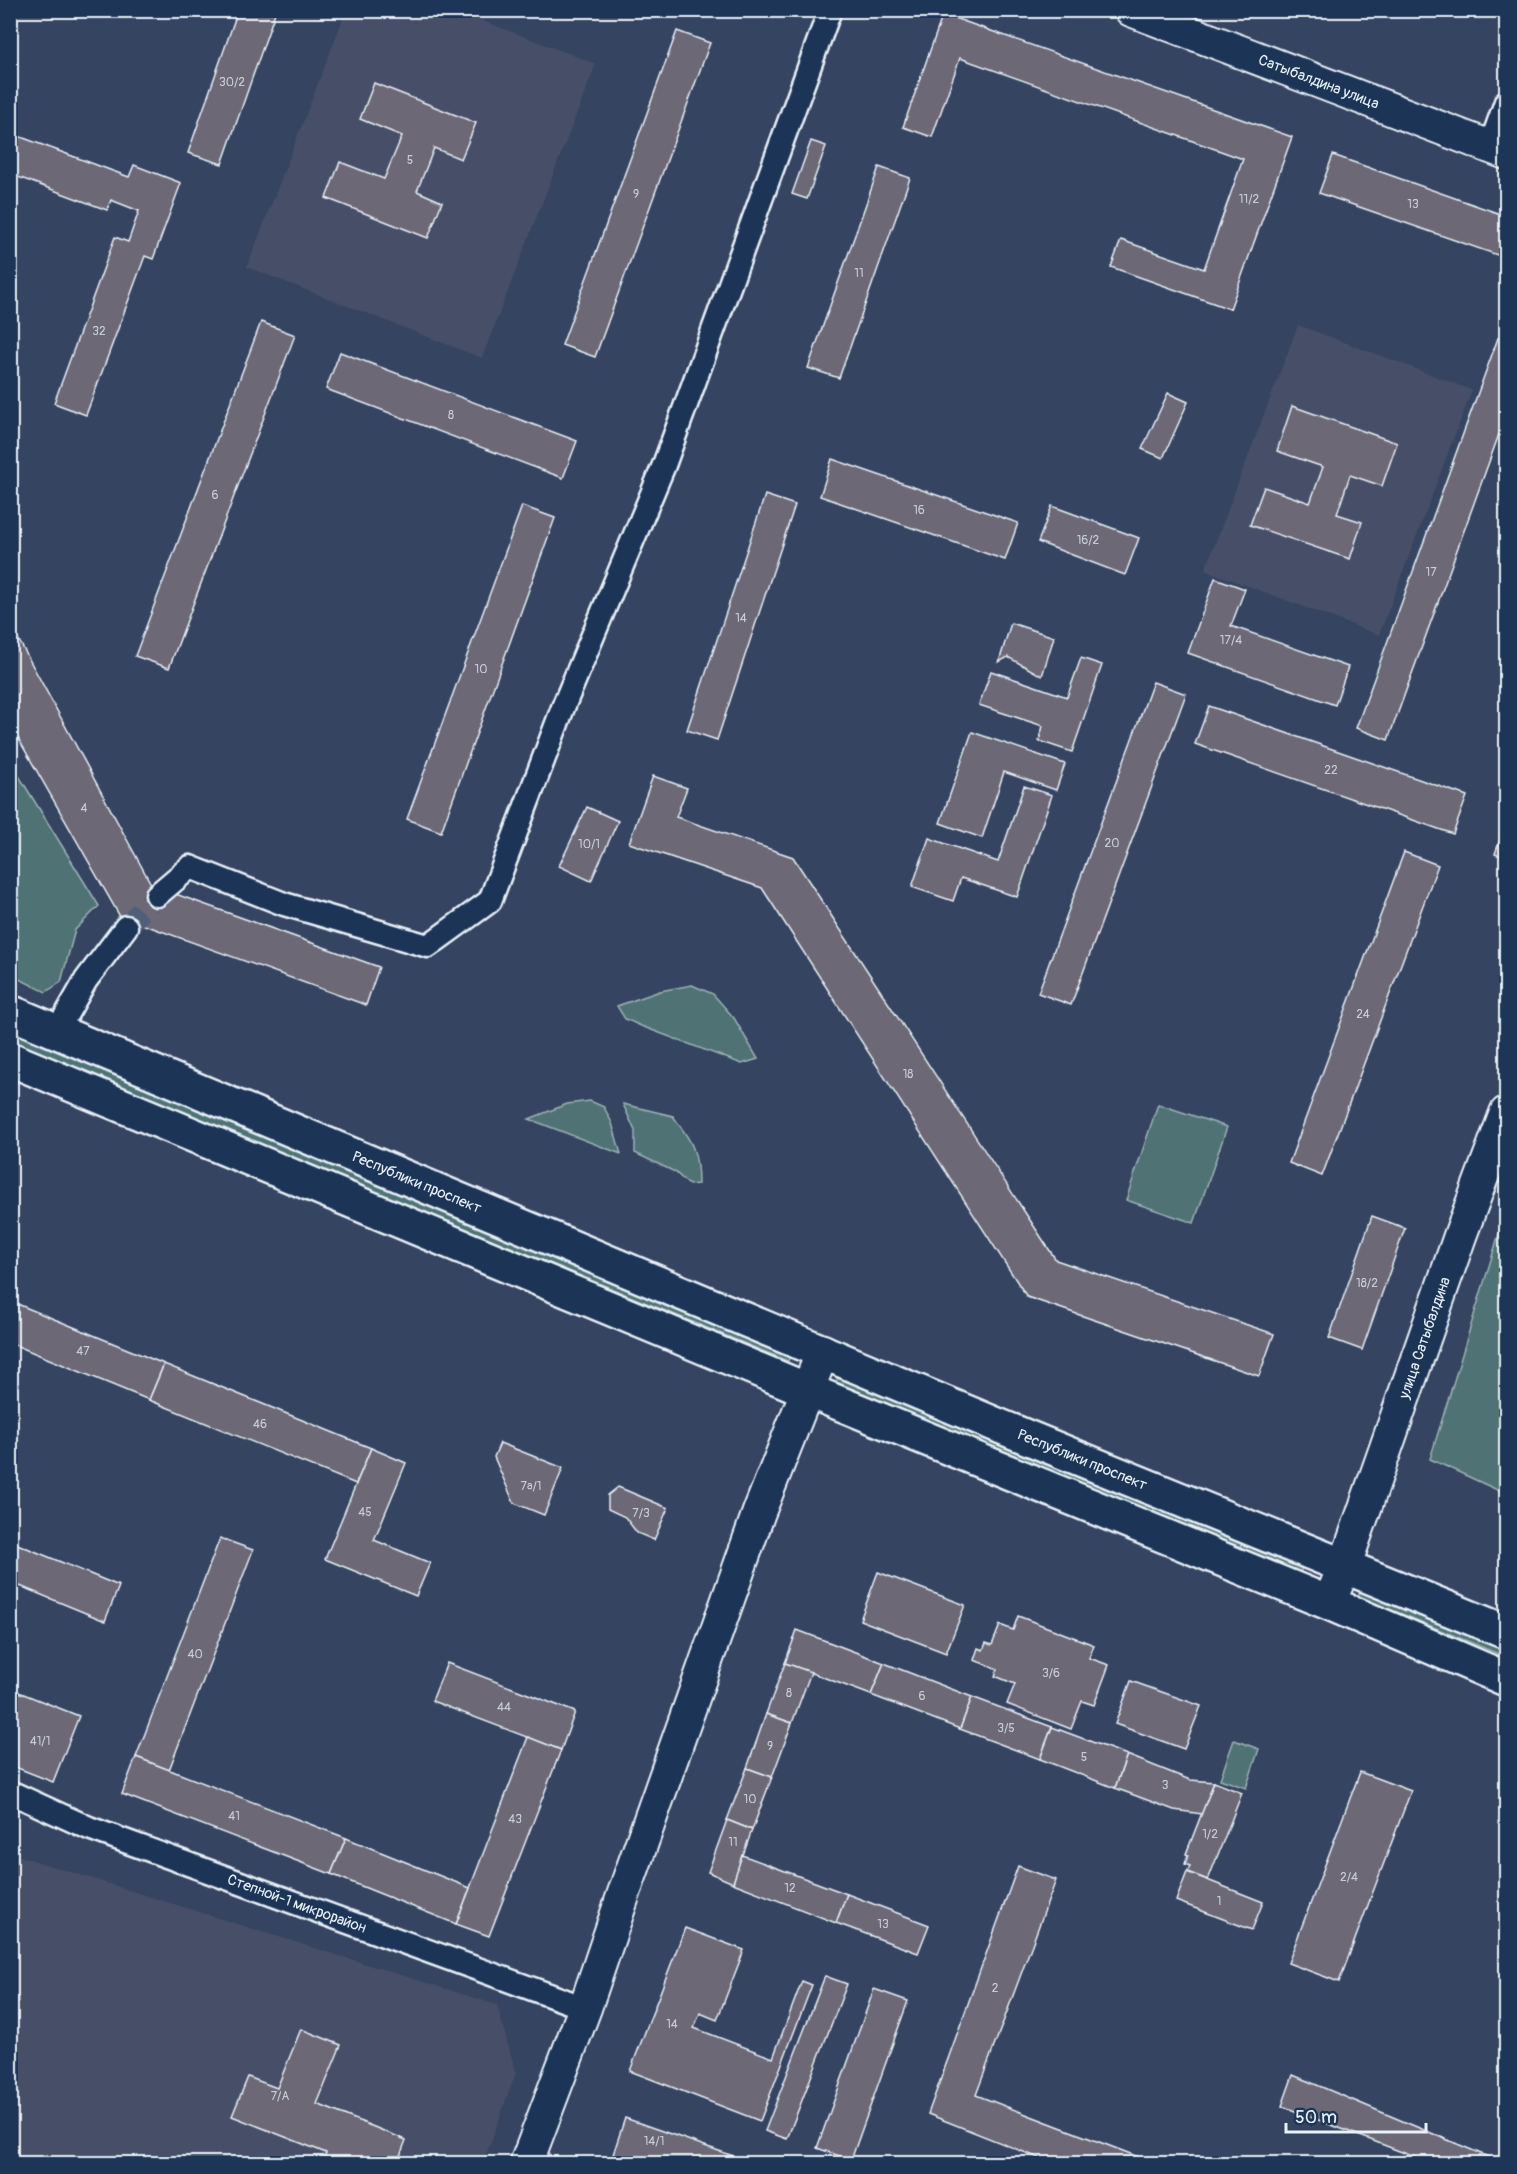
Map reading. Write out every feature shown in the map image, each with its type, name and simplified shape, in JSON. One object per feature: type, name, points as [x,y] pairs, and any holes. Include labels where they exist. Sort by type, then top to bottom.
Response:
[{"type":"highway","name":"Республики проспект","points":[[10,1012],[997,1425],[1506,1632]]},
{"type":"highway","points":[[10,1059],[807,1390],[1329,1603],[1506,1679]]},
{"type":"street","points":[[157,895],[190,867],[284,904],[428,946],[490,901],[564,705],[664,465],[830,10]]},
{"type":"street","name":"Сатыбалдина улица","points":[[1131,10],[1498,150]]},
{"type":"street","points":[[1498,150],[1506,102]]},
{"type":"street","points":[[57,1031],[86,980],[126,927]]},
{"type":"street","name":"улица Сатыбалдина","points":[[1345,1565],[1460,1236],[1506,1113]]},
{"type":"street","points":[[526,2163],[585,2008],[627,1882],[755,1523],[823,1351]]},
{"type":"street","points":[[1329,1603],[1345,1565]]},
{"type":"street","name":"Степной-1 микрорайон","points":[[10,1792],[88,1828],[585,2008]]},
{"type":"shaded area","points":[[346,11],[457,11],[596,64],[482,358],[247,267]]},
{"type":"shaded area","points":[[1298,325],[1472,390],[1379,635],[1205,570]]},
{"type":"shaded area","points":[[10,1853],[497,2005],[516,2073],[483,2163],[11,2163]]},
{"type":"green space","points":[[11,763],[99,906],[75,930],[61,982],[46,992],[11,975]]},
{"type":"green space","points":[[692,985],[713,994],[734,1018],[758,1059],[742,1064],[625,1019],[617,1006],[660,991]]},
{"type":"green space","points":[[10,1032],[791,1355],[788,1361],[11,1042]]},
{"type":"green space","points":[[590,1101],[604,1107],[612,1123],[621,1154],[529,1119],[567,1104]]},
{"type":"green space","points":[[623,1104],[673,1116],[693,1147],[697,1163],[698,1184],[689,1185],[675,1172],[635,1153],[635,1131]]},
{"type":"green space","points":[[1158,1104],[1227,1127],[1194,1223],[1126,1200]]},
{"type":"green space","points":[[1501,1227],[1506,1230],[1506,1494],[1430,1459]]},
{"type":"green space","points":[[840,1373],[1304,1564],[1299,1574],[836,1382]]},
{"type":"green space","points":[[1362,1586],[1506,1646],[1506,1657],[1358,1596]]},
{"type":"green space","points":[[1234,1740],[1259,1749],[1246,1788],[1220,1779]]},
{"type":"building","points":[[238,10],[276,10],[222,164],[188,153]]},
{"type":"building","points":[[943,14],[1292,137],[1230,309],[1111,267],[1121,240],[1204,269],[1243,159],[960,58],[932,137],[903,127]]},
{"type":"building","points":[[677,31],[710,43],[595,357],[562,345]]},
{"type":"building","points":[[374,83],[476,123],[461,159],[434,148],[417,191],[442,202],[428,238],[326,198],[340,162],[384,179],[402,136],[360,119]]},
{"type":"building","points":[[10,133],[129,177],[134,165],[181,183],[153,259],[145,256],[86,415],[54,403],[115,237],[128,242],[139,211],[111,200],[107,210],[10,174]]},
{"type":"building","points":[[811,141],[826,146],[807,199],[792,194]]},
{"type":"building","points":[[1333,155],[1506,216],[1506,258],[1319,193]]},
{"type":"building","points":[[879,167],[910,178],[839,378],[808,368]]},
{"type":"building","points":[[261,322],[295,335],[169,668],[135,656]]},
{"type":"building","points":[[1498,338],[1506,341],[1506,415],[1388,740],[1356,728]]},
{"type":"building","points":[[340,352],[577,441],[563,478],[326,389]]},
{"type":"building","points":[[1168,393],[1188,402],[1163,458],[1142,449]]},
{"type":"building","points":[[1292,406],[1397,443],[1382,486],[1350,475],[1337,514],[1362,522],[1350,559],[1250,525],[1264,487],[1310,503],[1323,467],[1277,451]]},
{"type":"building","points":[[832,459],[1018,523],[1005,560],[820,496]]},
{"type":"building","points":[[765,495],[795,505],[717,740],[687,730]]},
{"type":"building","points":[[522,506],[555,518],[441,832],[407,819]]},
{"type":"building","points":[[1052,506],[1139,538],[1125,575],[1038,542]]},
{"type":"building","points":[[1215,578],[1245,589],[1231,626],[1348,667],[1335,705],[1188,653]]},
{"type":"building","points":[[1011,623],[1054,637],[1042,676],[1008,657],[999,662]]},
{"type":"building","points":[[10,624],[157,895],[170,892],[379,967],[366,1005],[139,923],[126,927],[10,724]]},
{"type":"building","points":[[1081,658],[1102,665],[1072,752],[1039,741],[1043,726],[979,705],[991,671],[1067,697]]},
{"type":"building","points":[[1153,682],[1186,694],[1071,1005],[1038,993]]},
{"type":"building","points":[[1209,706],[1467,796],[1453,834],[1195,744]]},
{"type":"building","points":[[972,732],[1065,764],[1056,790],[1004,772],[982,838],[940,823]]},
{"type":"building","points":[[653,776],[687,788],[676,817],[793,857],[1056,1260],[1274,1334],[1259,1376],[1027,1297],[762,888],[629,843]]},
{"type":"building","points":[[1024,786],[1052,795],[1017,897],[961,878],[953,901],[912,887],[929,838],[998,862]]},
{"type":"building","points":[[587,807],[618,821],[591,881],[559,866]]},
{"type":"building","points":[[1506,822],[1506,858],[1495,854]]},
{"type":"building","points":[[1404,852],[1438,865],[1322,1176],[1289,1163]]},
{"type":"building","points":[[1506,1143],[1506,1185],[1493,1180]]},
{"type":"building","points":[[1372,1216],[1405,1228],[1362,1350],[1329,1338]]},
{"type":"building","points":[[10,1301],[164,1364],[149,1400],[10,1343]]},
{"type":"building","points":[[164,1364],[371,1448],[356,1484],[149,1400]]},
{"type":"building","points":[[500,1443],[563,1468],[544,1515],[514,1503],[494,1457]]},
{"type":"building","points":[[371,1448],[406,1463],[374,1540],[430,1563],[416,1596],[325,1559]]},
{"type":"building","points":[[618,1487],[668,1508],[654,1540],[637,1533],[625,1517],[608,1509],[608,1495]]},
{"type":"building","points":[[220,1538],[253,1550],[169,1770],[136,1757]]},
{"type":"building","points":[[10,1541],[119,1586],[105,1621],[10,1582]]},
{"type":"building","points":[[878,1572],[965,1605],[946,1653],[860,1620]]},
{"type":"building","points":[[1018,1616],[1094,1645],[1089,1658],[1109,1665],[1094,1705],[1082,1701],[1071,1729],[1007,1704],[1015,1684],[995,1676],[998,1669],[974,1660],[978,1648],[983,1650],[986,1643],[992,1645],[1000,1625],[1013,1630]]},
{"type":"building","points":[[797,1630],[884,1663],[871,1695],[785,1663]]},
{"type":"building","points":[[447,1663],[575,1712],[561,1750],[432,1701]]},
{"type":"building","points":[[785,1663],[811,1672],[792,1723],[766,1714]]},
{"type":"building","points":[[884,1663],[972,1697],[960,1729],[871,1695]]},
{"type":"building","points":[[1131,1681],[1201,1706],[1184,1749],[1115,1724]]},
{"type":"building","points":[[11,1689],[79,1716],[53,1782],[10,1765]]},
{"type":"building","points":[[972,1697],[1052,1727],[1040,1759],[960,1729]]},
{"type":"building","points":[[766,1714],[792,1723],[772,1777],[747,1768]]},
{"type":"building","points":[[1052,1727],[1127,1755],[1115,1788],[1040,1759]]},
{"type":"building","points":[[528,1737],[561,1750],[489,1936],[456,1924]]},
{"type":"building","points":[[1127,1755],[1190,1780],[1214,1782],[1202,1814],[1174,1810],[1115,1788]]},
{"type":"building","points":[[136,1757],[346,1838],[331,1874],[122,1794]]},
{"type":"building","points":[[747,1768],[772,1777],[752,1830],[727,1820]]},
{"type":"building","points":[[1360,1772],[1411,1791],[1339,1982],[1288,1963]]},
{"type":"building","points":[[1214,1782],[1242,1793],[1208,1880],[1187,1872],[1190,1866],[1185,1864],[1188,1855],[1186,1854]]},
{"type":"building","points":[[727,1820],[752,1830],[733,1883],[708,1872]]},
{"type":"building","points":[[346,1838],[470,1888],[456,1924],[331,1874]]},
{"type":"building","points":[[742,1855],[847,1894],[836,1923],[733,1883]]},
{"type":"building","points":[[1018,1866],[1056,1880],[976,2095],[1157,2164],[1054,2164],[928,2114]]},
{"type":"building","points":[[1187,1872],[1263,1902],[1252,1930],[1176,1901]]},
{"type":"building","points":[[847,1894],[929,1925],[918,1953],[836,1923]]},
{"type":"building","points":[[685,1928],[744,1950],[717,2020],[700,2013],[694,2028],[773,2058],[802,1981],[812,1985],[760,2121],[630,2071]]},
{"type":"building","points":[[825,1976],[847,1984],[787,2139],[765,2131]]},
{"type":"building","points":[[874,1989],[908,2001],[851,2160],[817,2148]]},
{"type":"building","points":[[301,2029],[341,2045],[317,2104],[406,2140],[397,2164],[322,2164],[326,2153],[232,2116],[248,2077],[277,2088]]},
{"type":"building","points":[[1293,2075],[1505,2164],[1433,2164],[1282,2106]]},
{"type":"building","points":[[625,2118],[756,2164],[610,2164]]},
{"type":"tunnel","points":[[126,927],[157,895]]}]
